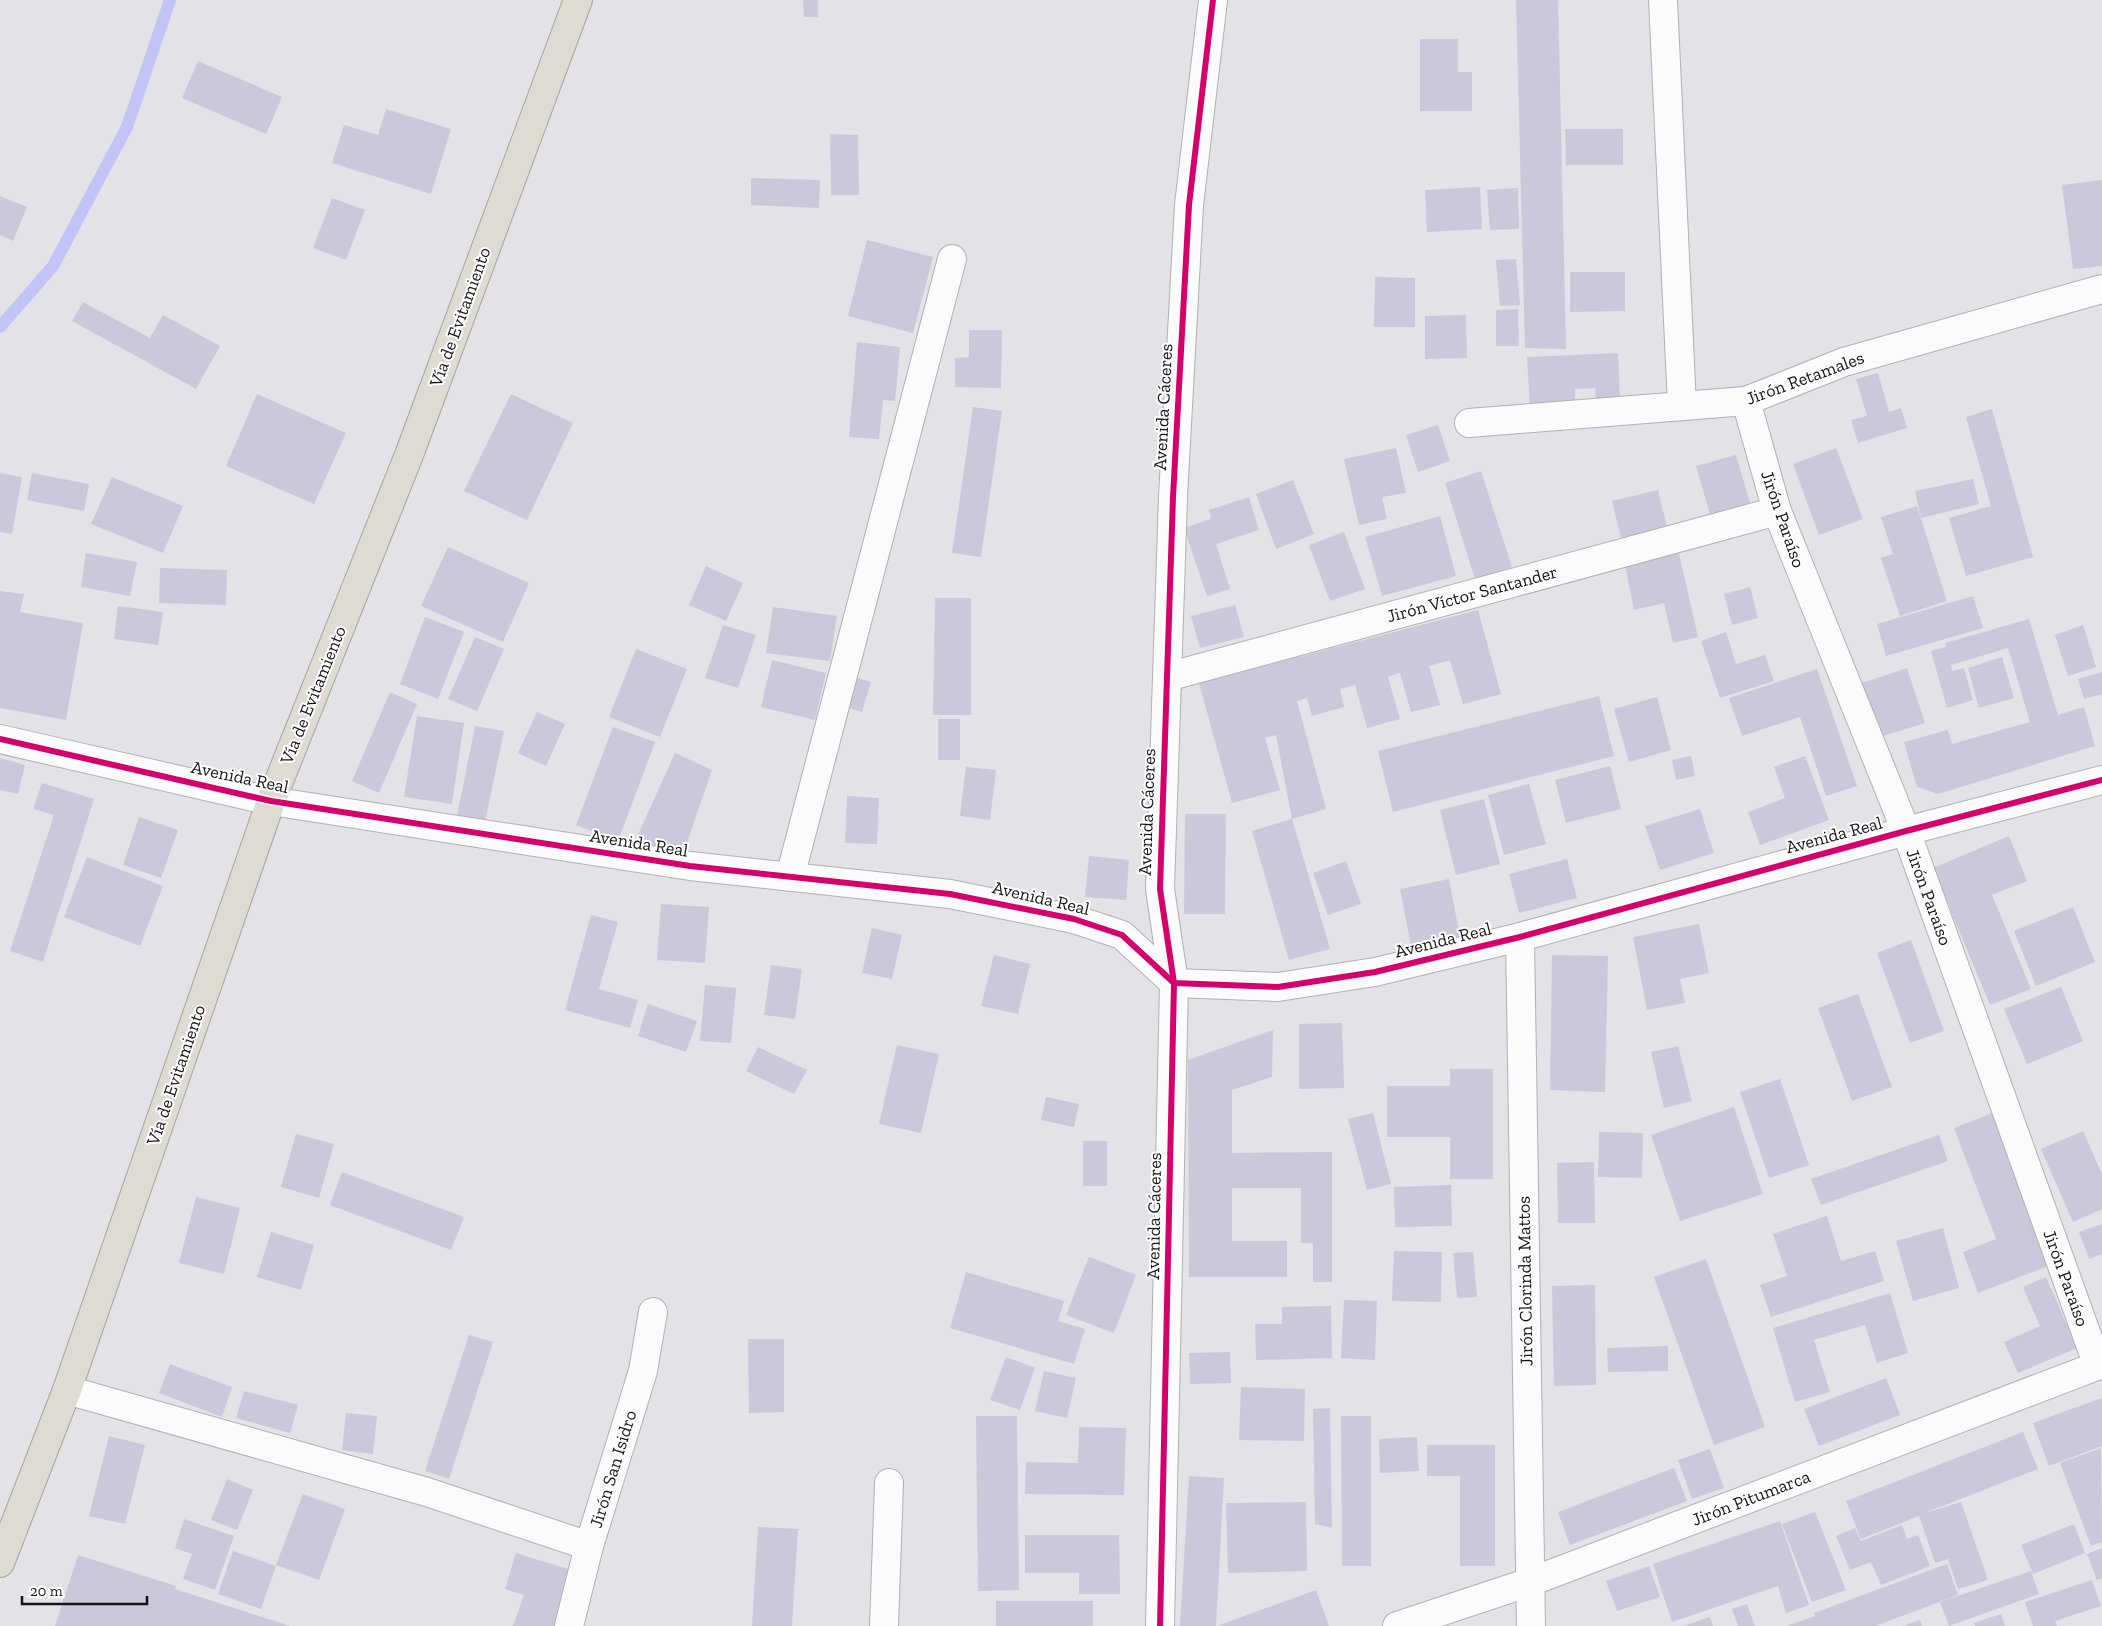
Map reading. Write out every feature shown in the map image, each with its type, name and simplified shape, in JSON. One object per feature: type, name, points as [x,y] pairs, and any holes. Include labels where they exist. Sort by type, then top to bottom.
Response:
[{"type":"highway","name":"Vía de Evitamiento","points":[[0,1563],[67,1390],[271,800],[409,455],[578,0]]},
{"type":"street","name":"Avenida Cáceres","points":[[1160,1626],[1174,983],[1160,889],[1173,497],[1188,206],[1213,0]]},
{"type":"street","points":[[1663,0],[1682,406]]},
{"type":"street","points":[[790,877],[952,259]]},
{"type":"street","name":"Jirón Retamales","points":[[1469,423],[1746,401],[1844,362],[2102,289]]},
{"type":"street","name":"Jirón Paraíso","points":[[1746,401],[1777,511],[1906,831],[2100,1365]]},
{"type":"street","name":"Jirón Víctor Santander","points":[[1167,677],[1777,511]]},
{"type":"street","name":"Avenida Real","points":[[0,739],[271,800],[690,866],[950,894],[1074,919],[1122,935],[1174,983],[1278,987],[1376,972],[1520,937],[1906,831],[2102,780]]},
{"type":"street","name":"Jirón Clorinda Mattos","points":[[1520,937],[1531,1626]]},
{"type":"street","name":"Jirón San Isidro","points":[[568,1626],[589,1546],[643,1371],[653,1312]]},
{"type":"street","name":"Jirón Pitumarca","points":[[1397,1626],[1530,1582],[2100,1365]]},
{"type":"street","points":[[67,1390],[427,1492],[589,1546]]},
{"type":"street","points":[[884,1626],[889,1483]]},
{"type":"building","points":[[803,0],[818,0],[818,17],[804,17]]},
{"type":"building","points":[[1516,0],[1558,0],[1566,349],[1525,348]]},
{"type":"building","points":[[1420,39],[1458,39],[1458,72],[1472,72],[1472,111],[1420,111]]},
{"type":"building","points":[[198,61],[282,97],[266,134],[182,98]]},
{"type":"building","points":[[386,109],[451,129],[431,194],[332,163],[344,125],[378,135]]},
{"type":"building","points":[[1565,129],[1623,129],[1623,165],[1566,165]]},
{"type":"building","points":[[830,134],[858,135],[859,195],[831,195]]},
{"type":"building","points":[[751,178],[820,180],[819,208],[751,205]]},
{"type":"building","points":[[2102,180],[2102,266],[2073,269],[2062,185]]},
{"type":"building","points":[[1480,187],[1482,229],[1427,232],[1425,190]]},
{"type":"building","points":[[1518,188],[1519,229],[1490,230],[1487,190]]},
{"type":"building","points":[[0,196],[27,207],[13,241],[0,235]]},
{"type":"building","points":[[332,198],[365,210],[346,260],[313,248]]},
{"type":"building","points":[[867,240],[933,257],[913,333],[848,316]]},
{"type":"building","points":[[1516,259],[1520,305],[1500,306],[1496,260]]},
{"type":"building","points":[[1570,272],[1625,272],[1625,311],[1570,312]]},
{"type":"building","points":[[1375,277],[1415,278],[1415,327],[1374,327]]},
{"type":"building","points":[[83,302],[150,338],[163,315],[220,346],[196,389],[72,321]]},
{"type":"building","points":[[1518,309],[1519,346],[1496,346],[1496,310]]},
{"type":"building","points":[[1466,315],[1467,358],[1425,359],[1425,316]]},
{"type":"building","points":[[969,330],[1002,330],[1001,388],[955,387],[955,358],[969,357]]},
{"type":"building","points":[[857,342],[900,347],[895,401],[883,400],[879,439],[849,437]]},
{"type":"building","points":[[1618,353],[1620,399],[1596,400],[1595,388],[1575,389],[1575,405],[1530,407],[1527,357]]},
{"type":"building","points":[[1878,373],[1889,412],[1901,408],[1907,428],[1858,443],[1851,420],[1867,416],[1856,379]]},
{"type":"building","points":[[257,394],[346,433],[314,504],[226,466]]},
{"type":"building","points":[[511,394],[573,423],[527,520],[464,491]]},
{"type":"building","points":[[973,407],[1002,411],[981,557],[952,553]]},
{"type":"building","points":[[1992,409],[2033,557],[1966,576],[1949,518],[1991,506],[1966,417]]},
{"type":"building","points":[[1438,425],[1450,461],[1418,472],[1406,435]]},
{"type":"building","points":[[1396,448],[1406,493],[1382,497],[1387,519],[1359,525],[1344,459]]},
{"type":"building","points":[[1836,448],[1863,519],[1819,535],[1793,464]]},
{"type":"building","points":[[1736,455],[1750,503],[1710,514],[1696,466]]},
{"type":"building","points":[[1481,471],[1512,567],[1475,579],[1445,483]]},
{"type":"building","points":[[0,473],[22,477],[12,534],[0,532]]},
{"type":"building","points":[[32,473],[89,484],[84,511],[27,500]]},
{"type":"building","points":[[112,477],[183,506],[163,553],[91,524]]},
{"type":"building","points":[[1973,479],[1979,504],[1921,518],[1915,491]]},
{"type":"building","points":[[1293,480],[1314,534],[1276,549],[1256,494]]},
{"type":"building","points":[[1658,490],[1667,527],[1621,538],[1612,501]]},
{"type":"building","points":[[1249,497],[1259,530],[1216,544],[1230,589],[1207,596],[1184,528],[1211,519],[1209,510]]},
{"type":"building","points":[[1917,506],[1947,601],[1900,616],[1881,558],[1893,554],[1881,517]]},
{"type":"building","points":[[1440,516],[1456,576],[1382,596],[1365,537]]},
{"type":"building","points":[[1344,532],[1365,589],[1330,601],[1309,545]]},
{"type":"building","points":[[448,547],[529,583],[503,642],[421,606]]},
{"type":"building","points":[[1678,549],[1698,637],[1673,643],[1664,603],[1634,610],[1625,565]]},
{"type":"building","points":[[86,553],[137,562],[130,596],[81,587]]},
{"type":"building","points":[[706,566],[743,583],[726,621],[689,605]]},
{"type":"building","points":[[160,568],[227,570],[226,605],[159,603]]},
{"type":"building","points":[[1750,587],[1758,618],[1732,625],[1724,594]]},
{"type":"building","points":[[0,591],[24,594],[20,612],[83,623],[66,720],[0,708]]},
{"type":"building","points":[[1973,596],[1983,628],[1886,656],[1877,624]]},
{"type":"building","points":[[935,598],[971,598],[971,715],[933,715]]},
{"type":"building","points":[[1235,605],[1244,637],[1200,648],[1191,616]]},
{"type":"building","points":[[118,606],[163,612],[158,645],[114,639]]},
{"type":"building","points":[[773,607],[837,616],[830,661],[766,653]]},
{"type":"building","points":[[1478,610],[1501,694],[1463,704],[1450,660],[1429,666],[1440,705],[1411,712],[1400,673],[1388,677],[1400,719],[1367,728],[1355,685],[1340,689],[1344,707],[1312,716],[1307,698],[1297,701],[1326,809],[1292,819],[1276,735],[1265,738],[1280,790],[1232,803],[1199,683]]},
{"type":"building","points":[[425,617],[464,632],[438,699],[400,684]]},
{"type":"building","points":[[2029,619],[2058,715],[2084,707],[2095,746],[1938,794],[1917,787],[1904,742],[1948,730],[1952,744],[2030,722],[2008,648],[1951,665],[1952,671],[1964,668],[1973,700],[1947,708],[1931,651],[1946,647],[1945,643]]},
{"type":"building","points":[[723,625],[756,635],[738,688],[705,678]]},
{"type":"building","points":[[2083,625],[2096,667],[2068,676],[2055,635]]},
{"type":"building","points":[[1726,632],[1736,664],[1765,655],[1774,681],[1720,698],[1701,641]]},
{"type":"building","points":[[475,637],[504,649],[477,711],[448,699]]},
{"type":"building","points":[[636,649],[687,669],[660,737],[609,717]]},
{"type":"building","points":[[2002,657],[2014,698],[1979,708],[1968,668]]},
{"type":"building","points":[[772,660],[826,673],[815,720],[761,707]]},
{"type":"building","points":[[1907,668],[1925,723],[1880,737],[1862,683]]},
{"type":"building","points":[[1817,669],[1857,786],[1826,796],[1800,717],[1742,736],[1729,698]]},
{"type":"building","points":[[2102,672],[2102,694],[2084,699],[2078,679]]},
{"type":"building","points":[[852,676],[871,682],[862,712],[843,706]]},
{"type":"building","points":[[390,692],[417,704],[379,793],[352,781]]},
{"type":"building","points":[[1599,696],[1614,756],[1393,812],[1378,751]]},
{"type":"building","points":[[1657,697],[1671,750],[1629,762],[1614,709]]},
{"type":"building","points":[[537,712],[565,724],[546,766],[518,753]]},
{"type":"building","points":[[417,716],[464,723],[452,804],[404,797]]},
{"type":"building","points":[[938,719],[960,719],[960,760],[938,760]]},
{"type":"building","points":[[475,726],[504,731],[485,822],[457,816]]},
{"type":"building","points":[[613,727],[655,742],[618,841],[576,825]]},
{"type":"building","points":[[675,753],[712,770],[682,857],[633,846]]},
{"type":"building","points":[[1691,756],[1695,776],[1676,780],[1672,760]]},
{"type":"building","points":[[1805,756],[1829,820],[1760,845],[1748,812],[1785,798],[1774,767]]},
{"type":"building","points":[[0,758],[25,765],[18,794],[0,790]]},
{"type":"building","points":[[1610,766],[1621,809],[1566,823],[1555,780]]},
{"type":"building","points":[[966,767],[996,770],[990,820],[960,816]]},
{"type":"building","points":[[42,783],[94,799],[43,962],[10,951],[54,815],[33,809]]},
{"type":"building","points":[[1529,784],[1546,844],[1504,855],[1488,795]]},
{"type":"building","points":[[847,796],[879,798],[877,844],[845,843]]},
{"type":"building","points":[[1484,799],[1500,864],[1456,875],[1440,810]]},
{"type":"building","points":[[1700,809],[1714,853],[1660,870],[1645,826]]},
{"type":"building","points":[[1185,814],[1226,814],[1225,914],[1184,914]]},
{"type":"building","points":[[139,817],[178,830],[161,878],[123,865]]},
{"type":"building","points":[[1292,819],[1330,949],[1289,960],[1252,831]]},
{"type":"building","points":[[2009,836],[2027,881],[1992,895],[2031,989],[1990,1005],[1933,868]]},
{"type":"building","points":[[1089,856],[1129,860],[1126,900],[1085,897]]},
{"type":"building","points":[[87,857],[163,886],[140,946],[64,917]]},
{"type":"building","points":[[1567,859],[1577,898],[1519,913],[1509,874]]},
{"type":"building","points":[[1346,861],[1361,904],[1328,915],[1313,873]]},
{"type":"building","points":[[1449,879],[1460,937],[1411,946],[1400,889]]},
{"type":"building","points":[[661,904],[709,907],[705,963],[657,960]]},
{"type":"building","points":[[2073,907],[2095,962],[2036,986],[2014,931]]},
{"type":"building","points":[[591,915],[618,922],[599,989],[638,1000],[630,1028],[565,1010]]},
{"type":"building","points":[[1699,924],[1709,973],[1680,979],[1685,1003],[1647,1010],[1633,937]]},
{"type":"building","points":[[872,928],[902,935],[892,979],[862,973]]},
{"type":"building","points":[[1911,940],[1944,1031],[1910,1043],[1877,953]]},
{"type":"building","points":[[994,955],[1030,964],[1018,1014],[981,1006]]},
{"type":"building","points":[[1552,955],[1608,956],[1605,1092],[1550,1090]]},
{"type":"building","points":[[771,965],[802,969],[795,1019],[764,1015]]},
{"type":"building","points":[[705,985],[736,988],[731,1043],[700,1041]]},
{"type":"building","points":[[2061,987],[2083,1041],[2027,1064],[2004,1009]]},
{"type":"building","points":[[1858,994],[1892,1087],[1852,1101],[1818,1008]]},
{"type":"building","points":[[648,1004],[697,1021],[686,1052],[638,1036]]},
{"type":"building","points":[[1342,1023],[1344,1088],[1299,1089],[1299,1024]]},
{"type":"building","points":[[1273,1030],[1272,1077],[1232,1090],[1232,1153],[1332,1152],[1332,1282],[1313,1282],[1313,1243],[1301,1243],[1301,1188],[1232,1188],[1232,1241],[1287,1241],[1287,1277],[1189,1277],[1188,1060]]},
{"type":"building","points":[[897,1045],[939,1054],[921,1133],[879,1124]]},
{"type":"building","points":[[1678,1046],[1692,1101],[1664,1108],[1651,1052]]},
{"type":"building","points":[[758,1047],[807,1070],[794,1094],[746,1071]]},
{"type":"building","points":[[1450,1069],[1493,1069],[1493,1179],[1450,1179],[1450,1137],[1387,1137],[1387,1086],[1450,1086]]},
{"type":"building","points":[[1780,1079],[1809,1165],[1769,1178],[1740,1092]]},
{"type":"building","points":[[1046,1097],[1079,1104],[1074,1127],[1041,1120]]},
{"type":"building","points":[[1734,1107],[1763,1194],[1680,1221],[1651,1135]]},
{"type":"building","points":[[1373,1113],[1391,1184],[1367,1190],[1348,1119]]},
{"type":"building","points":[[1992,1113],[2051,1265],[1978,1293],[1963,1252],[1996,1239],[1954,1128]]},
{"type":"building","points":[[2083,1131],[2102,1174],[2102,1209],[2073,1222],[2041,1149]]},
{"type":"building","points":[[1599,1132],[1643,1133],[1642,1178],[1598,1177]]},
{"type":"building","points":[[296,1134],[334,1144],[319,1198],[281,1187]]},
{"type":"building","points":[[1939,1135],[1948,1161],[1821,1205],[1811,1179]]},
{"type":"building","points":[[1083,1141],[1107,1141],[1107,1186],[1083,1186]]},
{"type":"building","points":[[1594,1162],[1595,1223],[1558,1223],[1557,1163]]},
{"type":"building","points":[[342,1172],[464,1217],[451,1250],[330,1205]]},
{"type":"building","points":[[1451,1185],[1452,1226],[1395,1227],[1394,1187]]},
{"type":"building","points":[[196,1197],[240,1208],[224,1274],[179,1263]]},
{"type":"building","points":[[1827,1216],[1841,1261],[1875,1251],[1884,1281],[1771,1317],[1760,1285],[1787,1276],[1773,1234]]},
{"type":"building","points":[[2102,1224],[2102,1254],[2089,1259],[2079,1232]]},
{"type":"building","points":[[1943,1228],[1959,1288],[1913,1301],[1896,1241]]},
{"type":"building","points":[[271,1232],[314,1245],[301,1290],[257,1277]]},
{"type":"building","points":[[1394,1251],[1442,1252],[1441,1302],[1392,1301]]},
{"type":"building","points":[[1473,1252],[1477,1297],[1457,1298],[1453,1253]]},
{"type":"building","points":[[1089,1257],[1136,1275],[1114,1333],[1066,1315]]},
{"type":"building","points":[[1706,1259],[1765,1427],[1714,1445],[1654,1277]]},
{"type":"building","points":[[966,1272],[1064,1301],[1058,1321],[1085,1329],[1074,1364],[950,1328]]},
{"type":"building","points":[[2046,1277],[2077,1348],[2018,1373],[2004,1342],[2040,1326],[2023,1287]]},
{"type":"building","points":[[1595,1285],[1596,1385],[1554,1386],[1552,1286]]},
{"type":"building","points":[[1890,1293],[1908,1353],[1877,1363],[1865,1325],[1814,1340],[1830,1392],[1795,1402],[1773,1328]]},
{"type":"building","points":[[1344,1300],[1377,1301],[1375,1360],[1341,1358]]},
{"type":"building","points":[[1331,1306],[1332,1358],[1256,1360],[1255,1324],[1282,1324],[1282,1307]]},
{"type":"building","points":[[469,1335],[493,1342],[449,1479],[425,1471]]},
{"type":"building","points":[[748,1339],[784,1339],[784,1412],[749,1413]]},
{"type":"building","points":[[1668,1346],[1668,1371],[1608,1372],[1607,1348]]},
{"type":"building","points":[[1230,1352],[1231,1383],[1190,1384],[1189,1353]]},
{"type":"building","points":[[1006,1357],[1035,1368],[1020,1410],[990,1400]]},
{"type":"building","points":[[170,1364],[232,1387],[222,1417],[159,1393]]},
{"type":"building","points":[[1044,1371],[1076,1378],[1067,1418],[1035,1411]]},
{"type":"building","points":[[1886,1378],[1900,1415],[1819,1446],[1804,1409]]},
{"type":"building","points":[[1241,1387],[1305,1389],[1304,1441],[1239,1440]]},
{"type":"building","points":[[244,1391],[298,1405],[290,1433],[236,1418]]},
{"type":"building","points":[[2102,1398],[2102,1446],[2049,1466],[2033,1423]]},
{"type":"building","points":[[1330,1408],[1332,1528],[1315,1524],[1313,1409]]},
{"type":"building","points":[[346,1413],[377,1416],[373,1454],[342,1450]]},
{"type":"building","points":[[976,1416],[1017,1416],[1019,1590],[978,1591]]},
{"type":"building","points":[[1341,1416],[1371,1416],[1371,1566],[1342,1566]]},
{"type":"building","points":[[1079,1427],[1126,1428],[1124,1495],[1025,1494],[1026,1462],[1078,1463]]},
{"type":"building","points":[[2023,1432],[2038,1469],[1922,1514],[1961,1502],[1988,1580],[1958,1589],[1948,1559],[1935,1563],[1919,1516],[1861,1539],[1846,1501]]},
{"type":"building","points":[[109,1436],[145,1445],[125,1524],[89,1516]]},
{"type":"building","points":[[1417,1437],[1419,1471],[1380,1473],[1379,1439]]},
{"type":"building","points":[[1427,1445],[1495,1445],[1495,1566],[1460,1566],[1460,1476],[1427,1476]]},
{"type":"building","points":[[2101,1448],[2102,1542],[2091,1546],[2060,1463]]},
{"type":"building","points":[[1710,1449],[1724,1488],[1692,1499],[1678,1460]]},
{"type":"building","points":[[1674,1468],[1687,1501],[1570,1545],[1558,1512]]},
{"type":"building","points":[[1189,1476],[1224,1478],[1216,1626],[1180,1626]]},
{"type":"building","points":[[227,1479],[253,1490],[237,1530],[211,1520]]},
{"type":"building","points":[[303,1494],[345,1509],[319,1580],[276,1565]]},
{"type":"building","points":[[1306,1502],[1307,1571],[1228,1573],[1226,1503]]},
{"type":"building","points":[[1815,1512],[1846,1590],[1812,1602],[1782,1524]]},
{"type":"building","points":[[184,1519],[234,1536],[215,1590],[183,1579],[192,1554],[175,1548]]},
{"type":"building","points":[[1780,1521],[1809,1605],[1786,1613],[1778,1586],[1672,1622],[1653,1564]]},
{"type":"building","points":[[2074,1524],[2085,1553],[2033,1574],[2021,1545]]},
{"type":"building","points":[[1902,1525],[1907,1539],[1918,1535],[1930,1566],[1881,1585],[1871,1562],[1850,1570],[1836,1536],[1855,1528],[1861,1541]]},
{"type":"building","points":[[758,1527],[798,1529],[792,1626],[752,1626]]},
{"type":"building","points":[[1025,1535],[1119,1535],[1120,1594],[1079,1594],[1079,1573],[1025,1573]]},
{"type":"building","points":[[2102,1548],[2102,1578],[2097,1580],[2087,1554]]},
{"type":"building","points":[[233,1551],[276,1566],[261,1609],[218,1594]]},
{"type":"building","points":[[516,1553],[574,1571],[557,1626],[513,1626],[524,1595],[505,1589]]},
{"type":"building","points":[[78,1555],[176,1586],[175,1589],[290,1626],[55,1626]]},
{"type":"building","points":[[1947,1564],[1958,1595],[1875,1626],[1786,1626],[1815,1616],[1814,1613]]},
{"type":"building","points":[[1649,1566],[1660,1597],[1617,1611],[1606,1581]]},
{"type":"building","points":[[2031,1571],[2039,1594],[1949,1626],[1940,1602]]},
{"type":"building","points":[[2092,1580],[2101,1606],[2055,1621],[2057,1626],[2033,1626],[2025,1602]]},
{"type":"building","points":[[1316,1590],[1329,1626],[1217,1626]]},
{"type":"building","points":[[996,1601],[1093,1601],[1093,1626],[996,1626]]},
{"type":"building","points":[[1747,1604],[1755,1626],[1738,1626],[1732,1609]]},
{"type":"building","points":[[2001,1614],[2005,1626],[1975,1626],[1974,1623]]},
{"type":"building","points":[[1710,1617],[1713,1626],[1683,1626]]},
{"type":"building","points":[[1920,1620],[1922,1626],[1903,1626]]},
{"type":"waterway","points":[[0,327],[53,266],[127,127],[170,0]]},
{"type":"cycle path","points":[[1160,1626],[1174,983],[1160,889],[1173,497],[1189,205],[1213,0]]},
{"type":"cycle path","points":[[0,739],[271,801],[690,866],[950,894],[1074,919],[1122,935],[1174,983],[1278,987],[1375,972],[1520,937],[1906,831],[2102,780]]}]
